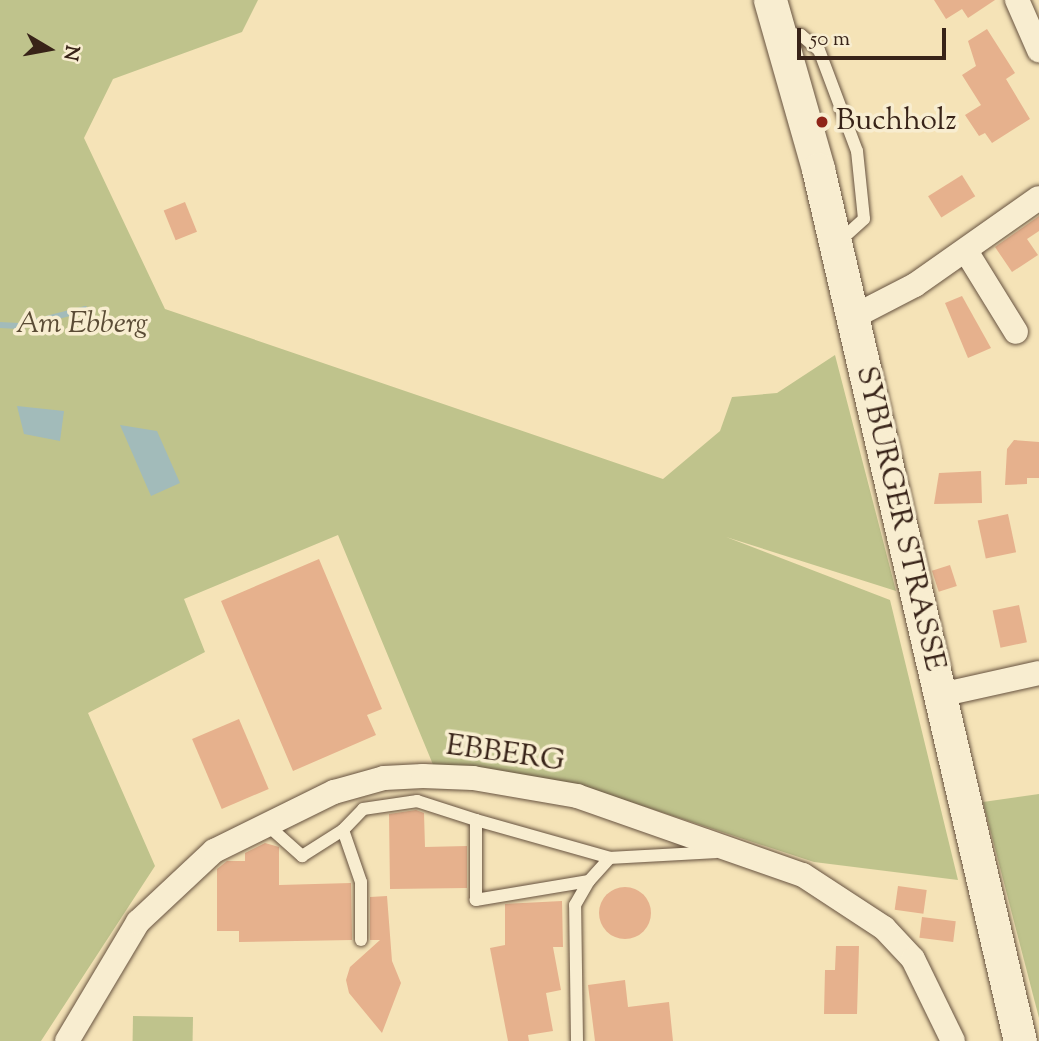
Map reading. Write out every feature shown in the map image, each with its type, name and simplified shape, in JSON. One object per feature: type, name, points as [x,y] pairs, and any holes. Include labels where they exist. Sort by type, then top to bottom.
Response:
[{"type":"street","name":"SYBURGER STRASSE","points":[[770,0],[782,33],[853,317],[1020,1041]]},
{"type":"street","points":[[1017,0],[1039,50]]},
{"type":"street","points":[[853,317],[966,251],[1039,198]]},
{"type":"street","points":[[966,251],[1016,332]]},
{"type":"street","points":[[940,695],[1039,673]]},
{"type":"street","name":"EBBERG","points":[[67,1041],[154,905],[214,851],[317,799],[384,778],[473,778],[578,796],[803,875],[884,928],[929,984],[953,1041]]},
{"type":"lane","points":[[265,823],[302,856],[343,830],[363,809],[417,801],[610,858],[734,851]]},
{"type":"lane","points":[[476,820],[476,900],[589,881]]},
{"type":"lane","points":[[343,830],[361,882],[361,940]]},
{"type":"lane","points":[[577,1041],[575,905],[589,881],[610,858]]},
{"type":"green space","name":"Am Ebberg","points":[[0,0],[258,0],[242,32],[113,79],[84,138],[165,309],[663,479],[720,431],[732,397],[777,393],[835,355],[896,591],[726,537],[890,600],[958,880],[814,862],[591,789],[434,767],[338,535],[184,599],[205,652],[88,713],[155,866],[41,1041],[0,1041]]},
{"type":"green space","points":[[1039,794],[1039,1018],[983,802]]},
{"type":"green space","points":[[133,1016],[193,1017],[193,1041],[133,1041]]},
{"type":"water","points":[[17,406],[64,411],[60,441],[24,434]]},
{"type":"water","points":[[120,425],[157,431],[180,483],[151,496]]},
{"type":"building","points":[[934,0],[995,0],[968,18],[962,9],[946,19]]},
{"type":"building","points":[[987,29],[1015,73],[1006,79],[1030,119],[992,143],[985,133],[979,136],[965,115],[981,105],[962,75],[976,66],[968,41]]},
{"type":"building","points":[[962,175],[975,196],[941,217],[928,196]]},
{"type":"building","points":[[185,202],[197,232],[176,240],[164,211]]},
{"type":"building","points":[[1039,216],[1039,231],[1027,239],[1038,255],[1012,272],[995,247]]},
{"type":"building","points":[[962,296],[991,348],[968,358],[945,303]]},
{"type":"building","points":[[1014,440],[1039,442],[1039,478],[1027,478],[1027,484],[1005,485],[1007,449]]},
{"type":"building","points":[[981,471],[982,503],[934,504],[939,473]]},
{"type":"building","points":[[1008,514],[1016,552],[986,559],[978,520]]},
{"type":"building","points":[[319,559],[382,709],[367,715],[376,735],[293,771],[221,601]]},
{"type":"building","points":[[950,565],[957,586],[939,592],[932,571]]},
{"type":"building","points":[[1019,605],[1027,642],[1000,648],[993,611]]},
{"type":"building","points":[[239,719],[269,789],[222,809],[192,739]]},
{"type":"building","points":[[416,810],[424,813],[425,847],[467,846],[467,888],[390,889],[389,814]]},
{"type":"building","points":[[265,843],[279,847],[279,885],[351,883],[352,940],[239,942],[239,931],[217,931],[217,869],[227,861],[245,861],[245,853]]},
{"type":"building","points":[[898,886],[927,890],[923,914],[895,910]]},
{"type":"building","points":[[625,887],[635,889],[643,895],[649,903],[649,923],[643,931],[635,937],[625,939],[615,937],[607,931],[601,923],[599,913],[601,903],[607,895],[615,889]]},
{"type":"building","points":[[387,896],[392,961],[401,983],[382,1033],[349,993],[346,980],[350,967],[380,940],[370,940],[370,897]]},
{"type":"building","points":[[562,901],[563,947],[553,947],[561,990],[546,993],[553,1031],[528,1035],[529,1041],[508,1041],[490,948],[505,945],[505,904]]},
{"type":"building","points":[[922,917],[956,921],[953,942],[919,938]]},
{"type":"building","points":[[836,946],[859,946],[857,1014],[824,1014],[825,970],[835,970]]},
{"type":"building","points":[[625,980],[628,1007],[669,1002],[673,1041],[595,1041],[588,985]]},
{"type":"waterway","points":[[0,325],[19,326],[85,309]]},
{"type":"place","name":"Buchholz","points":[[822,122]]}]
